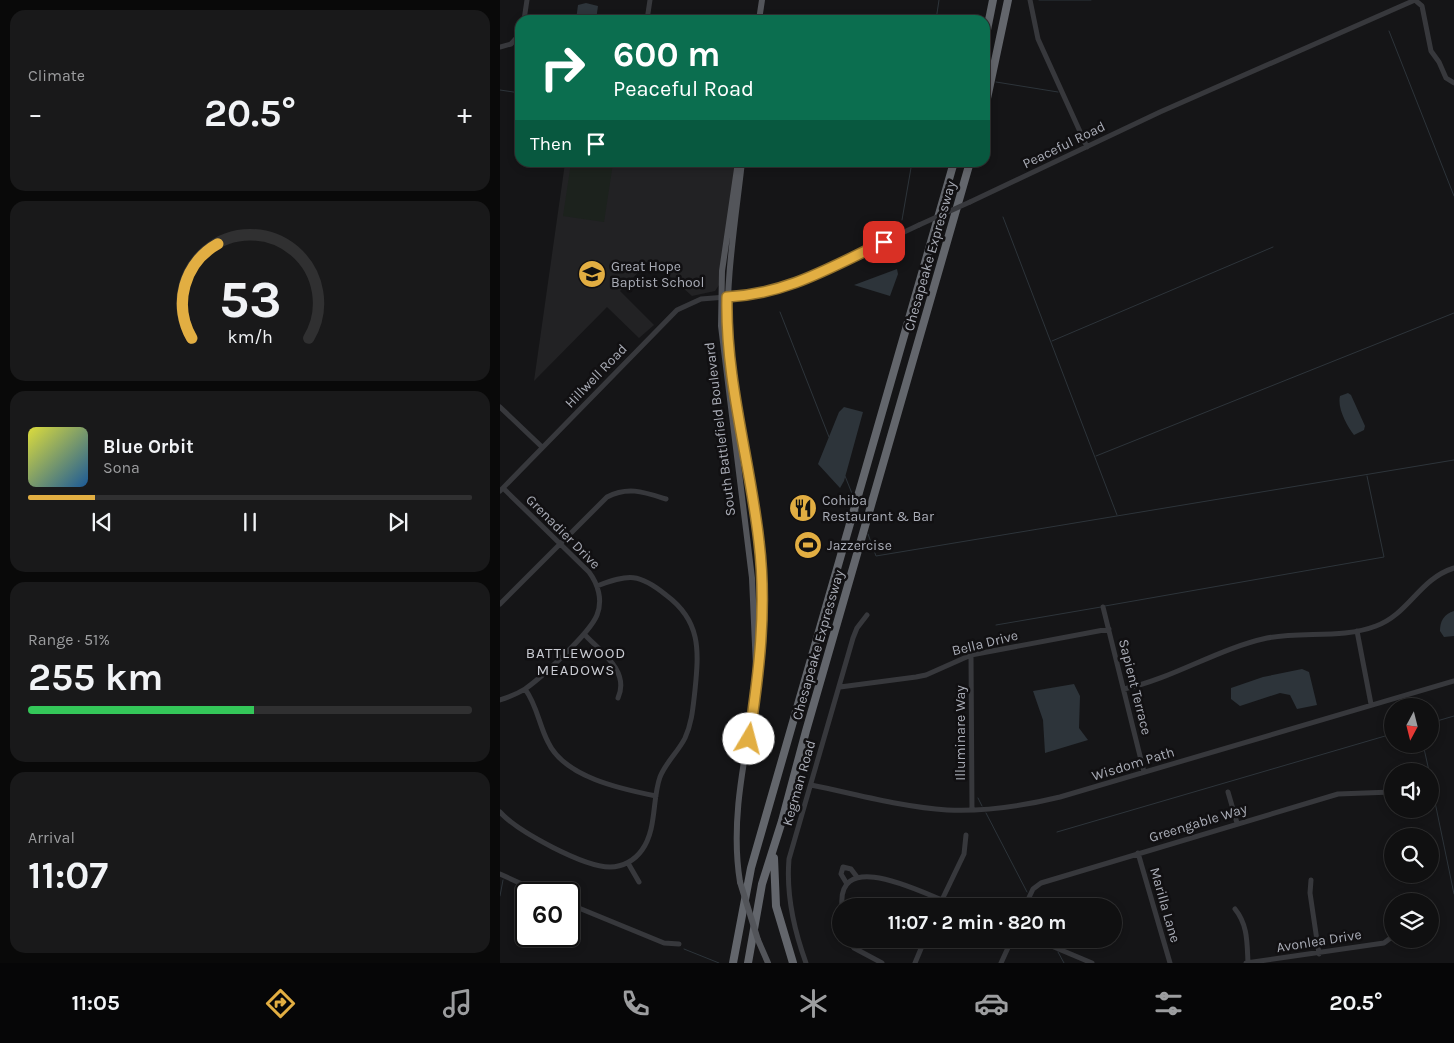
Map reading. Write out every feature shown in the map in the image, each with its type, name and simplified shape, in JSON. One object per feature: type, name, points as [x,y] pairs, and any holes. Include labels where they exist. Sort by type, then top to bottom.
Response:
[{"type":"highway","points":[[990,15],[993,0]]},
{"type":"highway","points":[[990,85],[1008,0]]},
{"type":"highway","name":"Chesapeake Expressway","points":[[733,963],[751,868],[953,167]]},
{"type":"highway","name":"Chesapeake Expressway","points":[[748,963],[762,884],[782,821],[806,731],[969,167]]},
{"type":"highway","points":[[782,821],[774,856],[774,884],[778,913],[793,963]]},
{"type":"main road","points":[[760,15],[762,0]]},
{"type":"main road","name":"South Battlefield Boulevard","points":[[737,167],[726,241],[722,344],[753,586],[756,642],[755,693]]},
{"type":"main road","name":"South Battlefield Boulevard","points":[[741,167],[724,297],[728,345],[758,533],[762,569],[763,628],[736,835],[740,882],[758,940],[768,963]]},
{"type":"street","points":[[525,15],[528,0]]},
{"type":"street","points":[[648,15],[650,0]]},
{"type":"street","points":[[1030,0],[1038,39],[1087,147]]},
{"type":"street","points":[[1415,0],[1422,6],[1431,51],[1446,78],[1454,83]]},
{"type":"street","name":"Peaceful Road","points":[[724,297],[751,295],[788,287],[1087,147],[1415,0]]},
{"type":"street","points":[[500,47],[511,44],[515,40]]},
{"type":"street","name":"Hillwell Road","points":[[502,489],[668,318],[695,300],[724,297]]},
{"type":"street","points":[[500,407],[542,448]]},
{"type":"street","name":"Grenadier Drive","points":[[500,700],[525,689],[584,634],[597,614],[600,602],[597,586],[589,572],[502,489]]},
{"type":"street","points":[[500,604],[604,500],[614,493],[634,490],[666,499]]},
{"type":"street","points":[[1124,688],[1159,680],[1233,647],[1267,638],[1357,631],[1387,621],[1404,608],[1433,577],[1454,568]]},
{"type":"street","points":[[500,812],[521,830],[539,841],[594,864],[613,868],[628,863],[636,857],[647,842],[661,775],[685,738],[691,721],[698,660],[696,638],[689,620],[679,606],[650,582],[637,577],[627,576],[597,586]]},
{"type":"street","name":"Sapient Terrace","points":[[1103,607],[1144,772]]},
{"type":"street","name":"Kegman Road","points":[[806,963],[796,933],[788,875],[789,859],[856,628],[868,615]]},
{"type":"street","name":"Bella Drive","points":[[840,686],[926,675],[971,655],[1108,630]]},
{"type":"street","points":[[1357,631],[1371,704]]},
{"type":"street","points":[[584,634],[618,670],[622,684],[618,698]]},
{"type":"street","name":"Illuminare Way","points":[[971,655],[972,810]]},
{"type":"street","name":"Wisdom Path","points":[[811,785],[926,808],[972,810],[1038,803],[1454,681]]},
{"type":"street","points":[[525,689],[534,703],[548,744],[566,764],[606,783],[656,796]]},
{"type":"street","points":[[1228,792],[1237,823]]},
{"type":"street","name":"Greengable Way","points":[[1029,898],[1033,889],[1041,883],[1237,823],[1338,794],[1384,792]]},
{"type":"street","points":[[942,898],[964,854],[966,835]]},
{"type":"street","name":"Marilla Lane","points":[[1138,853],[1170,963]]},
{"type":"street","points":[[628,863],[639,882]]},
{"type":"street","points":[[847,884],[841,874],[843,867],[851,869],[857,877]]},
{"type":"street","points":[[500,874],[518,882]]},
{"type":"street","points":[[842,898],[842,893],[847,884],[857,877],[867,876],[905,885],[930,898]]},
{"type":"street","points":[[1311,880],[1310,893],[1319,954]]},
{"type":"street","points":[[580,909],[664,943],[679,944]]},
{"type":"street","points":[[1234,909],[1242,918],[1245,927],[1248,963]]},
{"type":"street","name":"Avonlea Drive","points":[[1248,963],[1384,943]]},
{"type":"street","points":[[854,948],[882,963]]},
{"type":"street","points":[[915,963],[921,948]]},
{"type":"street","points":[[1001,963],[1008,948]]},
{"type":"street","points":[[1056,948],[1092,963]]},
{"type":"shaded area","points":[[586,3],[598,6],[597,15],[577,15],[578,5]]},
{"type":"shaded area","name":"Great Hope Baptist School","points":[[564,167],[735,167],[719,285],[715,291],[692,296],[651,259],[620,291],[654,325],[639,338],[607,307],[534,381]]},
{"type":"shaded area","points":[[570,167],[612,167],[604,222],[563,216]]},
{"type":"shaded area","points":[[897,269],[898,274],[890,296],[854,285]]},
{"type":"shaded area","points":[[1348,393],[1351,395],[1365,426],[1364,430],[1354,435],[1341,411],[1339,401],[1340,396]]},
{"type":"shaded area","points":[[844,407],[863,412],[844,481],[840,488],[818,464],[839,412]]},
{"type":"shaded area","points":[[1454,611],[1454,636],[1444,637],[1440,631],[1442,621],[1445,616]]},
{"type":"shaded area","points":[[1302,669],[1309,672],[1317,705],[1297,709],[1290,695],[1280,693],[1240,706],[1231,699],[1231,688],[1263,677]]},
{"type":"shaded area","points":[[1074,684],[1080,696],[1079,728],[1088,740],[1045,753],[1043,720],[1033,691]]},
{"type":"waterway","points":[[937,15],[939,0]]},
{"type":"waterway","points":[[1039,0],[1091,0]]},
{"type":"waterway","points":[[1389,31],[1454,196]]},
{"type":"waterway","points":[[996,82],[1058,92]]},
{"type":"waterway","points":[[500,90],[515,92]]},
{"type":"waterway","points":[[902,220],[911,167]]},
{"type":"waterway","points":[[1003,217],[1117,515]]},
{"type":"waterway","points":[[1052,341],[1273,247]]},
{"type":"waterway","points":[[780,312],[829,437]]},
{"type":"waterway","points":[[1096,456],[1454,313]]},
{"type":"waterway","points":[[868,534],[876,556],[1454,460]]},
{"type":"waterway","points":[[845,476],[853,496]]},
{"type":"waterway","points":[[1105,606],[1384,557],[1367,476]]},
{"type":"waterway","points":[[858,510],[862,520]]},
{"type":"waterway","points":[[996,625],[1101,607]]},
{"type":"waterway","points":[[1439,720],[1454,716]]},
{"type":"waterway","points":[[1057,832],[1384,736]]},
{"type":"waterway","points":[[1425,753],[1427,763]]},
{"type":"waterway","points":[[978,798],[982,806]]},
{"type":"waterway","points":[[986,813],[1027,892]]},
{"type":"waterway","points":[[1438,818],[1454,894]]},
{"type":"waterway","points":[[500,896],[503,880]]},
{"type":"waterway","points":[[684,949],[719,963]]},
{"type":"waterway","points":[[1058,952],[1064,963]]},
{"type":"place","name":"Great Hope Baptist School","points":[[592,274]]},
{"type":"place","name":"Cohiba Restaurant & Bar","points":[[803,508]]},
{"type":"place","name":"Jazzercise","points":[[808,545]]},
{"type":"district","name":"BATTLEWOOD MEADOWS","points":[[576,662]]},
{"type":"route","points":[[749,739],[759,675],[763,628],[761,553],[728,345],[727,297],[751,295],[788,287],[884,242]]}]
